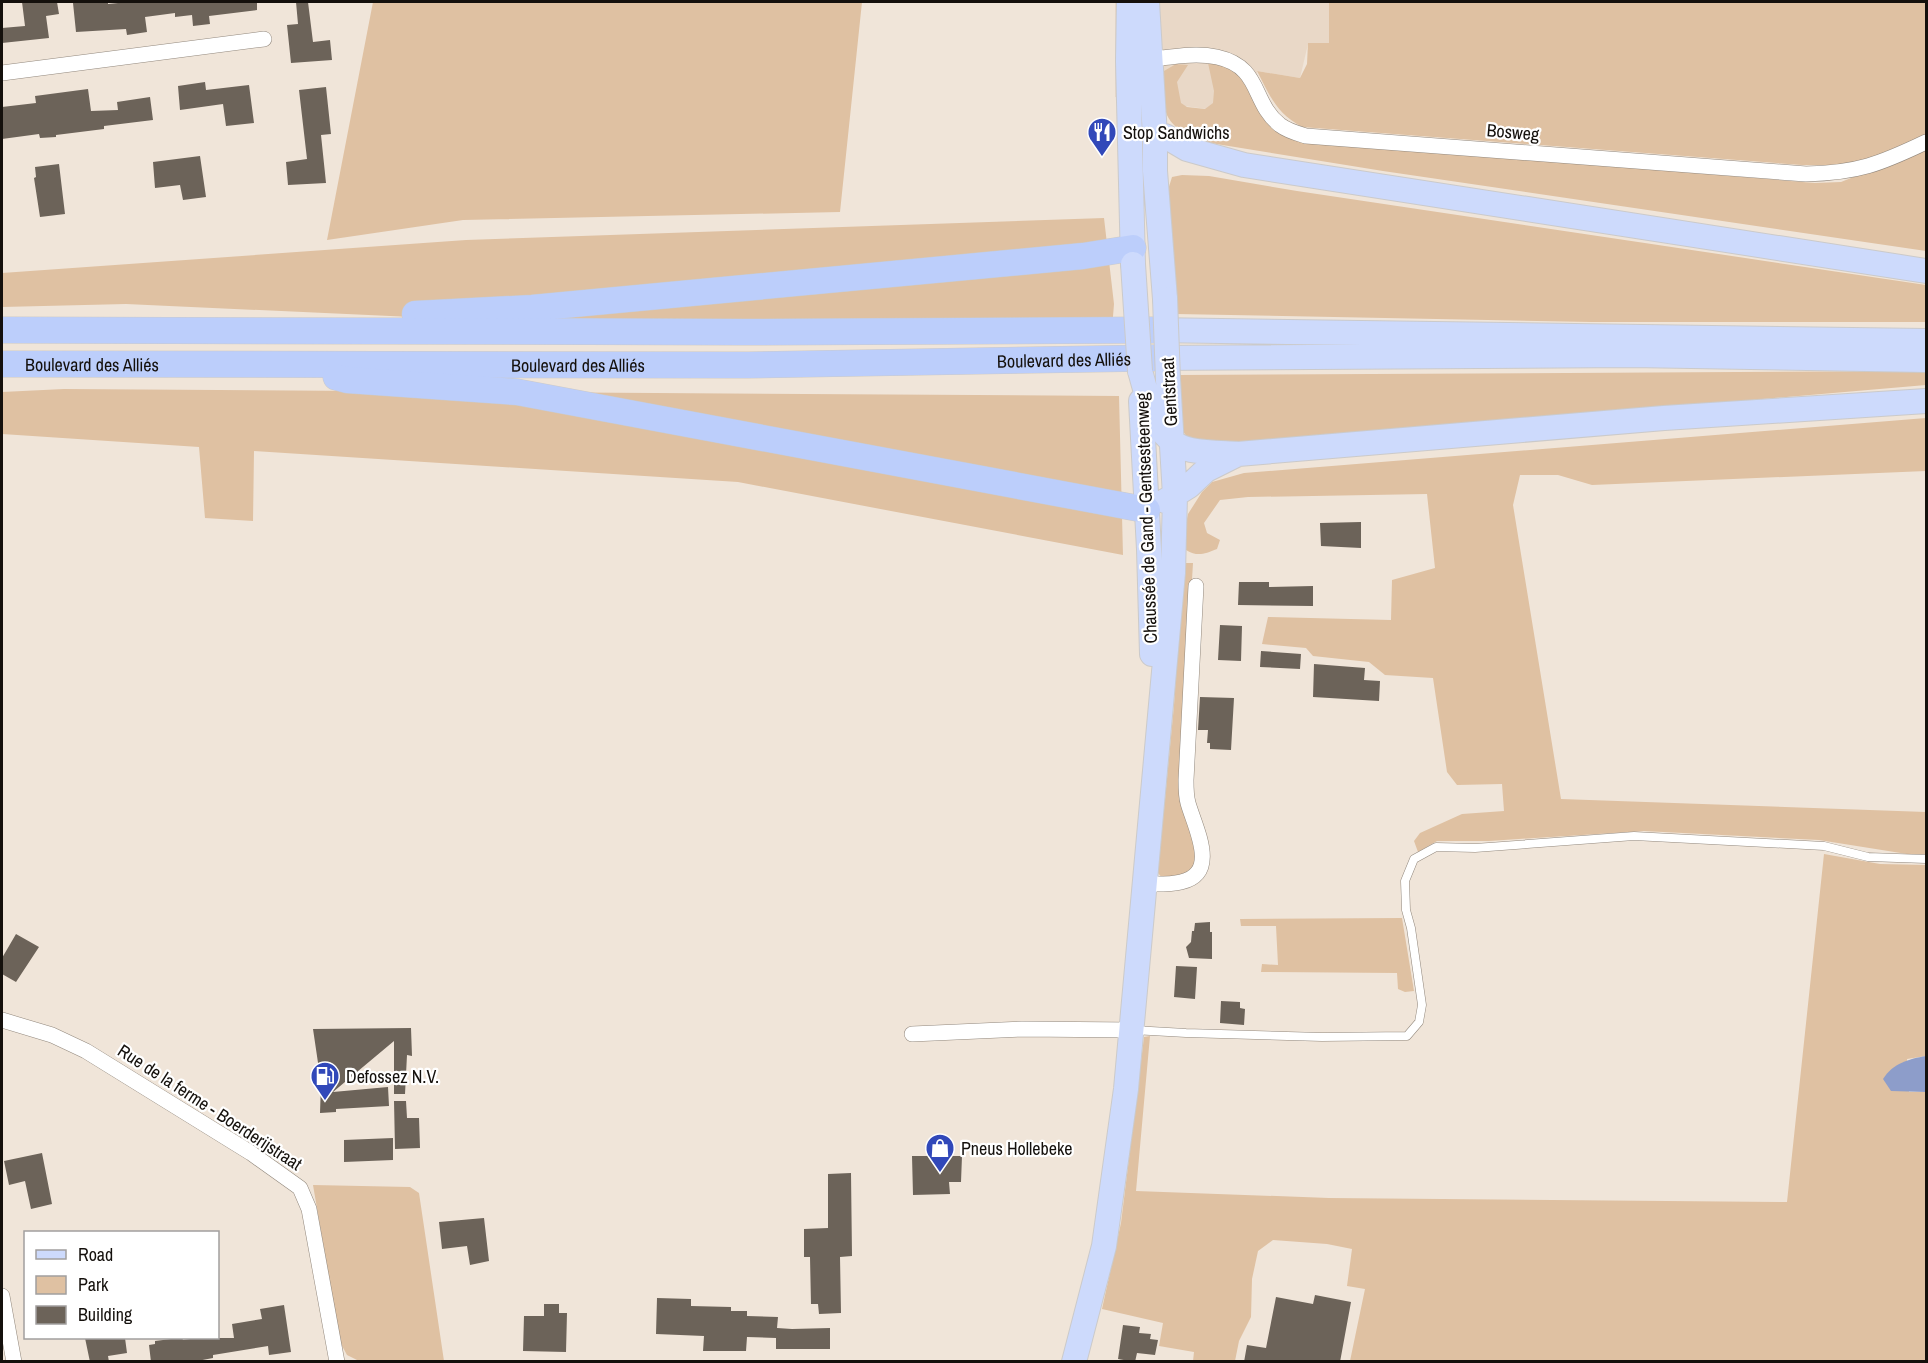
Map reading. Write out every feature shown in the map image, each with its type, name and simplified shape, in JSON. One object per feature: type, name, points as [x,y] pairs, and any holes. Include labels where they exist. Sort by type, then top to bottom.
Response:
[{"type":"highway","points":[[311,330],[408,314],[532,308],[1083,256],[1144,260]]},
{"type":"highway","name":"Boulevard des Alliés","points":[[2,330],[756,332],[1152,330]]},
{"type":"highway","name":"Boulevard des Alliés","points":[[2,364],[1147,365]]},
{"type":"highway","points":[[286,364],[347,380],[517,392],[1147,510]]},
{"type":"main road","name":"Chaussée de Gand - Gentsesteenweg","points":[[1129,2],[1139,60],[1133,201],[1144,260],[1147,365],[1160,428],[1147,510],[1152,674],[1152,783]]},
{"type":"main road","name":"Gentstraat","points":[[1147,2],[1139,60],[1155,136],[1155,171],[1144,260],[1165,299],[1160,428],[1175,496],[1173,573],[1152,783]]},
{"type":"main road","points":[[1155,136],[1165,136],[1187,149],[1244,165],[1926,271]]},
{"type":"main road","points":[[1133,201],[1143,183],[1155,171],[1179,164],[1244,165]]},
{"type":"main road","points":[[1152,330],[1926,341]]},
{"type":"main road","points":[[1147,365],[1632,355],[1926,360]]},
{"type":"main road","points":[[1160,428],[1189,450],[1238,454],[1664,418],[1926,400]]},
{"type":"main road","points":[[1147,510],[1175,496],[1206,470],[1238,454]]},
{"type":"main road","points":[[1076,1361],[1104,1246],[1126,1089],[1152,783]]},
{"type":"street","points":[[2,73],[264,39]]},
{"type":"street","name":"Bosweg","points":[[1139,60],[1195,55],[1215,57],[1237,64],[1253,81],[1265,109],[1278,124],[1288,131],[1305,136],[1806,174],[1865,169],[1926,142]]},
{"type":"street","points":[[1144,884],[1179,883],[1191,879],[1203,864],[1202,849],[1188,801],[1186,780],[1196,586]]},
{"type":"street","name":"Rue de la ferme - Boerderijstraat","points":[[2,1020],[52,1035],[86,1051],[251,1153],[300,1188],[309,1209],[337,1362]]},
{"type":"street","points":[[912,1034],[1022,1029],[1132,1030]]},
{"type":"street","points":[[2,1296],[14,1362]]},
{"type":"lane","points":[[1132,1030],[1322,1037],[1407,1036],[1419,1022],[1422,1005],[1411,928],[1406,910],[1405,881],[1414,859],[1436,847],[1475,848],[1634,836],[1824,846],[1868,857],[1926,859]]},
{"type":"shaded area","points":[[1115,2],[1332,2],[1333,47],[1308,44],[1300,78],[1257,71],[1261,116],[1115,97]]},
{"type":"green space","points":[[373,2],[862,2],[840,212],[463,220],[327,240]]},
{"type":"green space","points":[[1329,2],[1926,2],[1926,135],[1873,157],[1841,165],[1802,165],[1302,127],[1280,110],[1257,71],[1300,78],[1307,64],[1308,43],[1329,43]]},
{"type":"green space","points":[[1208,63],[1232,70],[1243,80],[1267,122],[1277,132],[1342,144],[1815,183],[1841,182],[1926,148],[1926,251],[1383,171],[1204,142],[1180,130],[1168,116],[1164,97],[1164,71],[1176,64],[1188,65],[1177,82],[1181,103],[1187,107],[1205,109],[1213,103],[1214,91]]},
{"type":"green space","points":[[1209,176],[1926,285],[1926,322],[1592,322],[1176,314],[1168,190],[1172,177]]},
{"type":"green space","points":[[1104,218],[1114,304],[1112,329],[744,332],[126,304],[2,307],[2,273],[466,240]]},
{"type":"green space","points":[[1926,371],[1926,385],[1232,445],[1190,442],[1181,428],[1179,375]]},
{"type":"green space","points":[[64,389],[1119,396],[1123,555],[738,482],[254,451],[253,521],[205,518],[199,447],[2,434],[2,392]]},
{"type":"green space","points":[[1926,418],[1926,471],[1592,485],[1558,475],[1520,475],[1513,505],[1561,799],[1926,812],[1926,854],[1907,854],[1819,840],[1644,831],[1489,841],[1437,841],[1418,852],[1414,841],[1420,833],[1462,814],[1504,811],[1502,784],[1457,785],[1447,772],[1433,678],[1385,675],[1369,662],[1313,656],[1306,648],[1262,644],[1268,617],[1391,620],[1392,580],[1435,568],[1427,494],[1248,497],[1220,500],[1204,523],[1207,533],[1220,540],[1217,549],[1201,554],[1194,554],[1186,550],[1184,533],[1188,514],[1202,492],[1212,482],[1244,473]]},
{"type":"green space","points":[[1183,563],[1193,563],[1182,748],[1198,851],[1192,873],[1163,879],[1158,873],[1174,705]]},
{"type":"green space","points":[[1824,854],[1880,864],[1926,865],[1926,1056],[1907,1059],[1909,1092],[1926,1092],[1926,1361],[1350,1361],[1365,1289],[1347,1286],[1352,1249],[1327,1244],[1273,1240],[1258,1251],[1252,1279],[1251,1317],[1239,1341],[1235,1361],[1193,1361],[1194,1352],[1159,1346],[1163,1323],[1102,1309],[1121,1223],[1144,1037],[1150,1036],[1136,1191],[1329,1198],[1787,1202]]},
{"type":"green space","points":[[1402,918],[1414,991],[1405,992],[1398,989],[1397,973],[1261,972],[1262,964],[1278,965],[1276,926],[1241,926],[1240,919]]},
{"type":"green space","points":[[313,1185],[410,1187],[419,1193],[444,1361],[359,1361],[347,1355],[340,1342]]},
{"type":"water","points":[[1926,1056],[1926,1092],[1891,1091],[1883,1079],[1892,1069],[1902,1063]]},
{"type":"building","points":[[22,2],[57,2],[59,14],[46,16],[49,38],[2,43],[2,28],[25,26]]},
{"type":"building","points":[[108,2],[108,4],[257,2],[257,10],[209,16],[210,24],[193,26],[192,15],[175,17],[175,13],[145,17],[147,32],[127,35],[126,29],[76,32],[73,3]]},
{"type":"building","points":[[296,2],[308,2],[313,42],[330,40],[332,60],[291,63],[287,25],[298,24]]},
{"type":"building","points":[[205,82],[206,90],[249,85],[254,123],[226,126],[223,104],[180,110],[178,86]]},
{"type":"building","points":[[326,87],[331,134],[321,135],[326,183],[288,185],[286,162],[307,159],[299,90]]},
{"type":"building","points":[[88,89],[91,111],[118,110],[117,102],[150,97],[153,120],[104,126],[104,129],[56,135],[56,137],[40,138],[39,134],[2,139],[2,107],[36,103],[35,96]]},
{"type":"building","points":[[200,156],[206,197],[183,200],[180,185],[155,188],[153,162]]},
{"type":"building","points":[[59,164],[65,214],[40,217],[34,178],[36,177],[35,167]]},
{"type":"building","points":[[1361,522],[1361,548],[1321,546],[1320,523]]},
{"type":"building","points":[[1239,582],[1269,582],[1269,587],[1313,586],[1313,606],[1238,605]]},
{"type":"building","points":[[1220,625],[1242,626],[1241,661],[1218,660]]},
{"type":"building","points":[[1261,651],[1301,654],[1300,669],[1260,667]]},
{"type":"building","points":[[1314,664],[1365,668],[1364,680],[1380,681],[1379,701],[1313,697]]},
{"type":"building","points":[[1200,697],[1234,698],[1231,750],[1210,749],[1210,743],[1207,743],[1208,730],[1198,730]]},
{"type":"building","points":[[1210,922],[1212,959],[1189,958],[1186,947],[1191,942],[1195,923]]},
{"type":"building","points":[[16,934],[39,947],[16,982],[2,974],[2,958]]},
{"type":"building","points":[[1176,966],[1197,967],[1195,999],[1174,997]]},
{"type":"building","points":[[1221,1001],[1240,1002],[1240,1008],[1245,1009],[1244,1025],[1220,1023]]},
{"type":"building","points":[[411,1028],[412,1056],[407,1055],[405,1094],[394,1094],[394,1041],[333,1092],[388,1087],[389,1106],[336,1109],[336,1112],[320,1113],[321,1083],[313,1029]]},
{"type":"building","points":[[394,1101],[406,1101],[407,1118],[419,1118],[420,1148],[395,1149]]},
{"type":"building","points":[[393,1138],[393,1160],[344,1162],[344,1140]]},
{"type":"building","points":[[42,1153],[52,1204],[31,1209],[25,1181],[9,1185],[4,1161]]},
{"type":"building","points":[[912,1156],[962,1156],[961,1182],[949,1182],[950,1194],[913,1195]]},
{"type":"building","points":[[851,1173],[852,1256],[840,1257],[841,1313],[819,1314],[818,1304],[811,1304],[810,1257],[804,1257],[804,1229],[828,1228],[828,1174]]},
{"type":"building","points":[[484,1218],[489,1261],[470,1265],[467,1246],[442,1249],[439,1222]]},
{"type":"building","points":[[1315,1295],[1351,1302],[1340,1362],[1244,1362],[1247,1345],[1266,1348],[1276,1297],[1313,1304]]},
{"type":"building","points":[[657,1298],[691,1299],[691,1306],[731,1307],[731,1311],[747,1311],[747,1316],[778,1317],[777,1328],[830,1328],[830,1349],[776,1349],[776,1338],[747,1337],[746,1351],[703,1351],[704,1336],[656,1334]]},
{"type":"building","points":[[544,1304],[559,1304],[559,1313],[567,1313],[566,1352],[523,1351],[524,1316],[544,1316]]},
{"type":"building","points":[[284,1305],[291,1352],[269,1355],[268,1346],[213,1355],[213,1358],[192,1362],[151,1362],[149,1345],[155,1344],[155,1341],[234,1338],[232,1324],[262,1319],[260,1309]]},
{"type":"building","points":[[1123,1325],[1140,1327],[1139,1333],[1151,1334],[1150,1339],[1158,1340],[1155,1355],[1137,1353],[1135,1362],[1118,1359]]},
{"type":"building","points":[[85,1339],[125,1339],[127,1353],[108,1356],[109,1362],[90,1362]]},
{"type":"place","name":"Stop Sandwichs","points":[[1102,158]]},
{"type":"place","name":"Defossez N.V.","points":[[325,1102]]},
{"type":"place","name":"Pneus Hollebeke","points":[[940,1174]]}]
